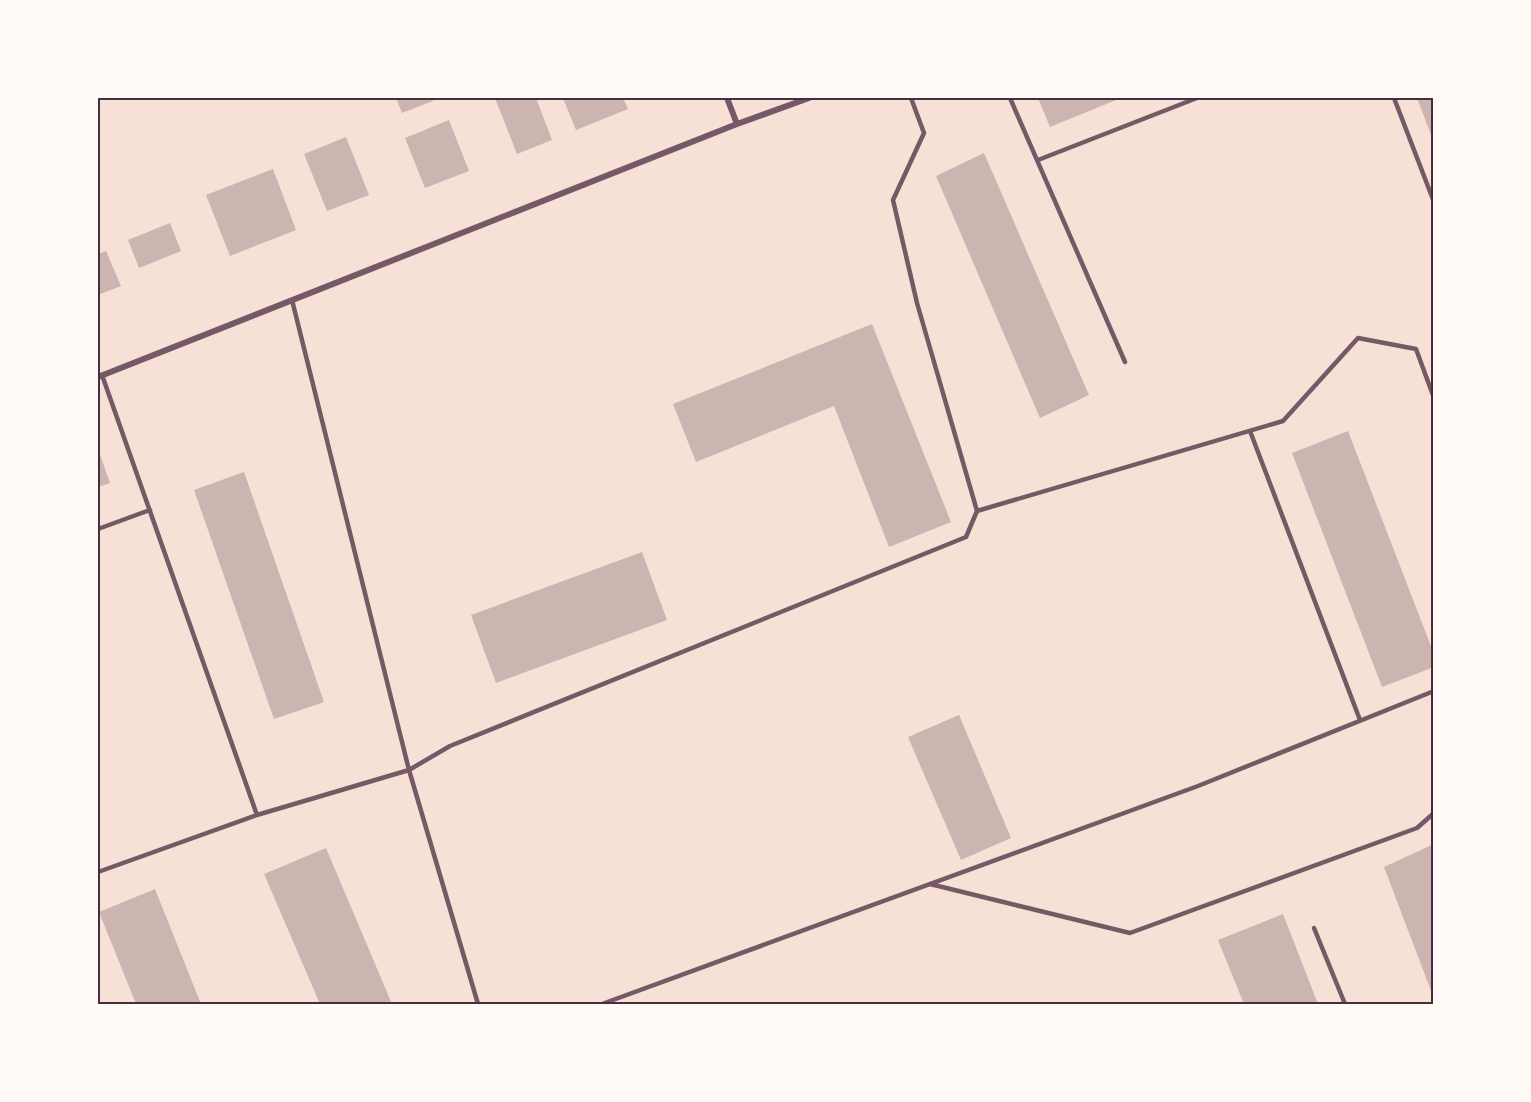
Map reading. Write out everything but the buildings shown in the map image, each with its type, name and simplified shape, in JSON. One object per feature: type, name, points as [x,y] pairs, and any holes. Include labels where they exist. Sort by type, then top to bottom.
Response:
[{"type":"street","points":[[728,98],[736,124]]},
{"type":"street","points":[[100,376],[736,124],[809,98]]},
{"type":"lane","points":[[98,872],[257,815],[409,770],[450,746],[966,537],[976,511],[917,303],[893,200],[924,133],[911,98]]},
{"type":"lane","points":[[1010,98],[1125,362]]},
{"type":"lane","points":[[1038,160],[1197,98]]},
{"type":"lane","points":[[1394,98],[1434,202]]},
{"type":"lane","points":[[292,300],[409,770],[478,1005]]},
{"type":"lane","points":[[976,511],[1283,421],[1358,338],[1416,349],[1434,398]]},
{"type":"lane","points":[[100,376],[150,510],[257,815]]},
{"type":"lane","points":[[1250,430],[1360,720]]},
{"type":"lane","points":[[98,529],[150,510]]},
{"type":"lane","points":[[602,1005],[1198,786],[1434,691]]},
{"type":"lane","points":[[930,884],[1130,933],[1417,828],[1434,813]]},
{"type":"lane","points":[[1314,928],[1345,1005]]}]
